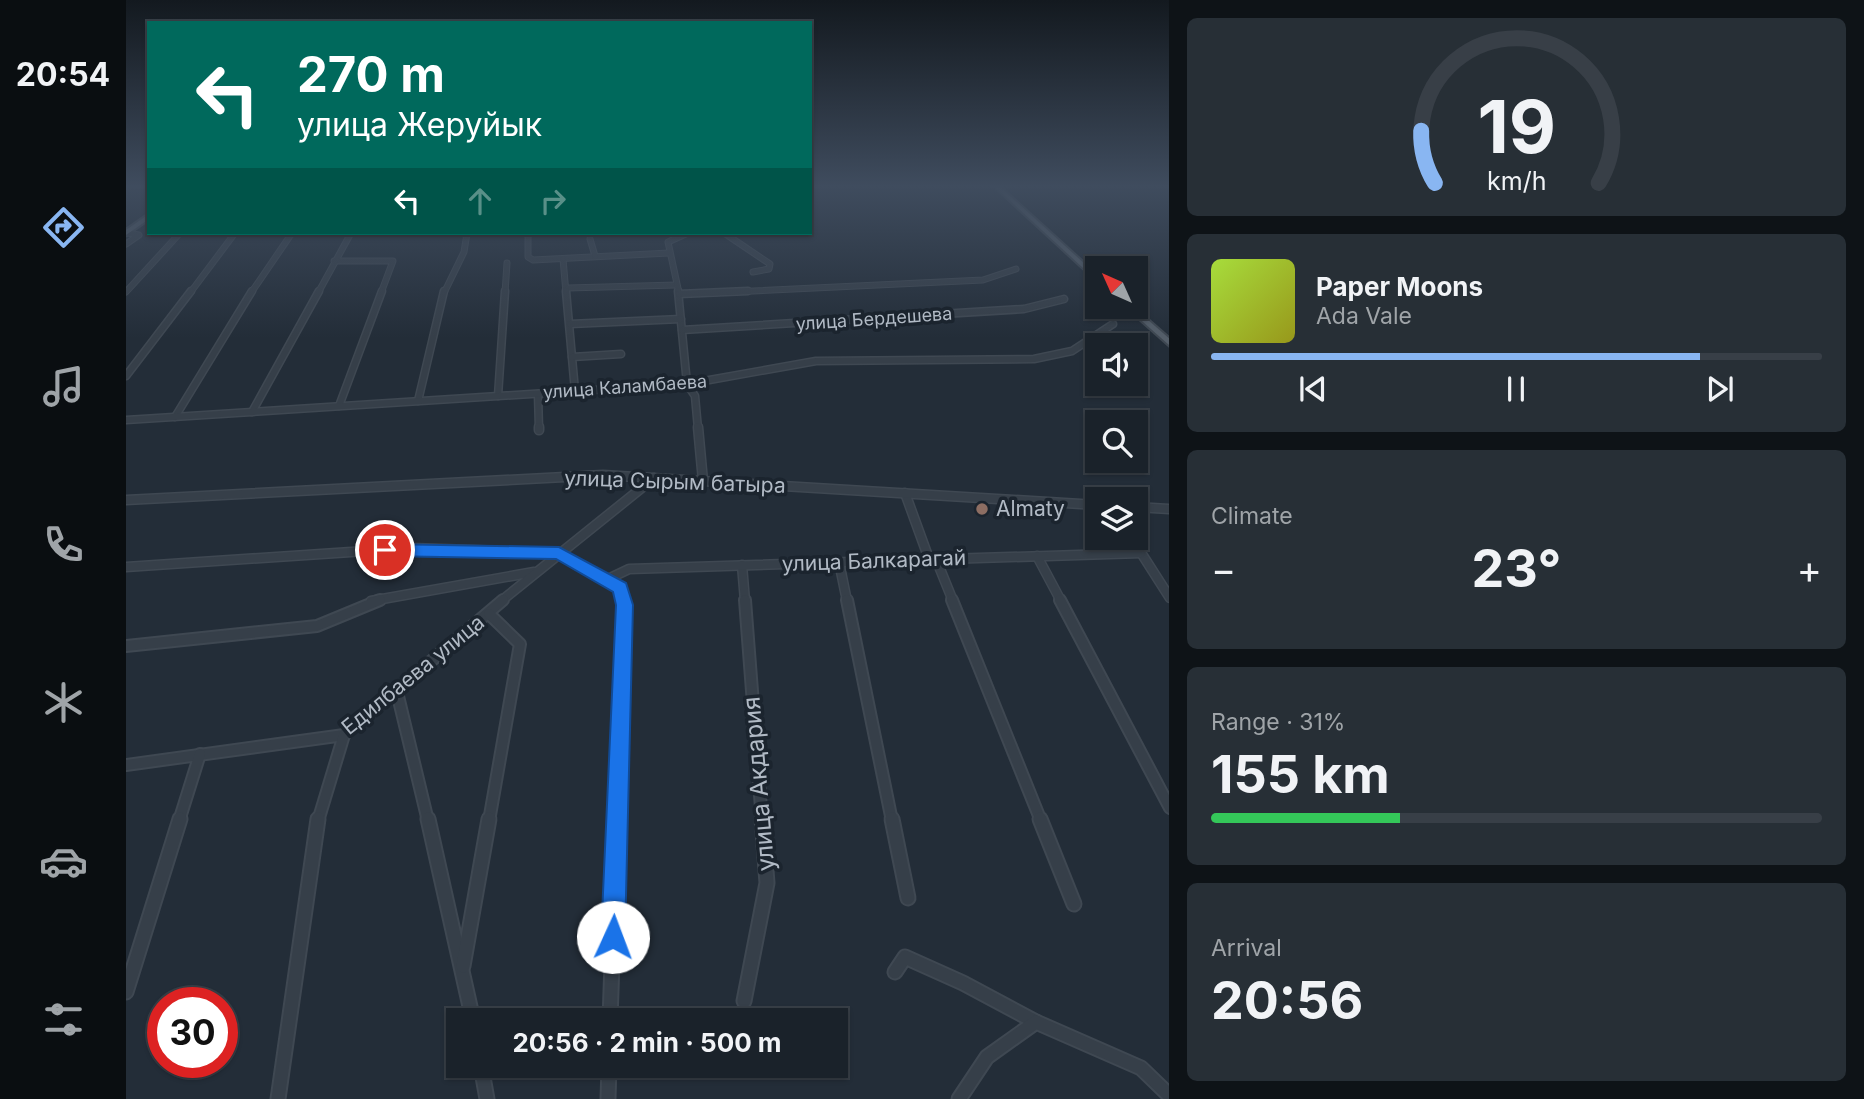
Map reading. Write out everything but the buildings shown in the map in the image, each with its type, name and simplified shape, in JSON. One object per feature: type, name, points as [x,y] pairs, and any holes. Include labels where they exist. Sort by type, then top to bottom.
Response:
[{"type":"main road","points":[[1051,236],[1085,267]]},
{"type":"main road","points":[[1142,319],[1169,344]]},
{"type":"street","points":[[126,292],[177,236]]},
{"type":"street","points":[[126,376],[232,236]]},
{"type":"street","points":[[175,417],[274,255],[289,236]]},
{"type":"street","points":[[252,412],[349,236]]},
{"type":"street","points":[[418,401],[446,284],[464,252],[466,236]]},
{"type":"street","points":[[528,236],[529,259],[669,253]]},
{"type":"street","points":[[681,236],[668,243],[678,294],[687,384],[695,396],[703,481]]},
{"type":"street","points":[[729,236],[770,264],[769,268],[753,272]]},
{"type":"street","points":[[590,239],[595,256]]},
{"type":"street","points":[[563,259],[568,288],[575,391]]},
{"type":"street","points":[[334,261],[393,261],[339,406]]},
{"type":"street","points":[[498,396],[507,263]]},
{"type":"street","points":[[678,294],[983,280],[1016,269]]},
{"type":"street","points":[[568,288],[676,285]]},
{"type":"street","name":"улица Бердешева","points":[[682,330],[1024,309],[1064,299]]},
{"type":"street","points":[[570,324],[681,319]]},
{"type":"street","name":"улица Каламбаева","points":[[126,420],[687,384],[816,361],[1034,359],[1072,351],[1113,324]]},
{"type":"street","points":[[572,357],[621,354]]},
{"type":"street","points":[[538,394],[539,430]]},
{"type":"street","name":"улица Сырым батыра","points":[[126,500],[603,475],[1085,504]]},
{"type":"street","name":"Едилбаева улица","points":[[126,765],[344,735],[535,572],[654,478]]},
{"type":"street","points":[[905,493],[1074,904]]},
{"type":"street","points":[[1148,508],[1169,509]]},
{"type":"street","points":[[126,567],[411,548],[559,553],[620,588],[625,605],[610,1008]]},
{"type":"street","points":[[1139,550],[1169,598]]},
{"type":"street","name":"улица Балкарагай","points":[[608,579],[629,569],[1141,553]]},
{"type":"street","points":[[1037,556],[1169,808]]},
{"type":"street","points":[[839,562],[908,898]]},
{"type":"street","name":"улица Акдария","points":[[742,565],[767,883],[744,1001]]},
{"type":"street","points":[[126,646],[317,626],[372,601],[535,572]]},
{"type":"street","points":[[463,966],[520,644],[489,614]]},
{"type":"street","points":[[397,692],[471,1008]]},
{"type":"street","points":[[278,1099],[318,818],[344,735]]},
{"type":"street","points":[[126,992],[200,754]]},
{"type":"street","points":[[895,972],[905,957],[963,983],[1036,1022],[1141,1068],[1169,1096]]},
{"type":"street","points":[[959,1099],[987,1057],[1036,1022]]},
{"type":"street","points":[[483,1078],[487,1099]]},
{"type":"street","points":[[608,1099],[609,1078]]},
{"type":"place","name":"Аlmaty","points":[[982,509]]},
{"type":"route","points":[[385,550],[411,548],[559,553],[620,588],[625,605],[613,937]]}]
